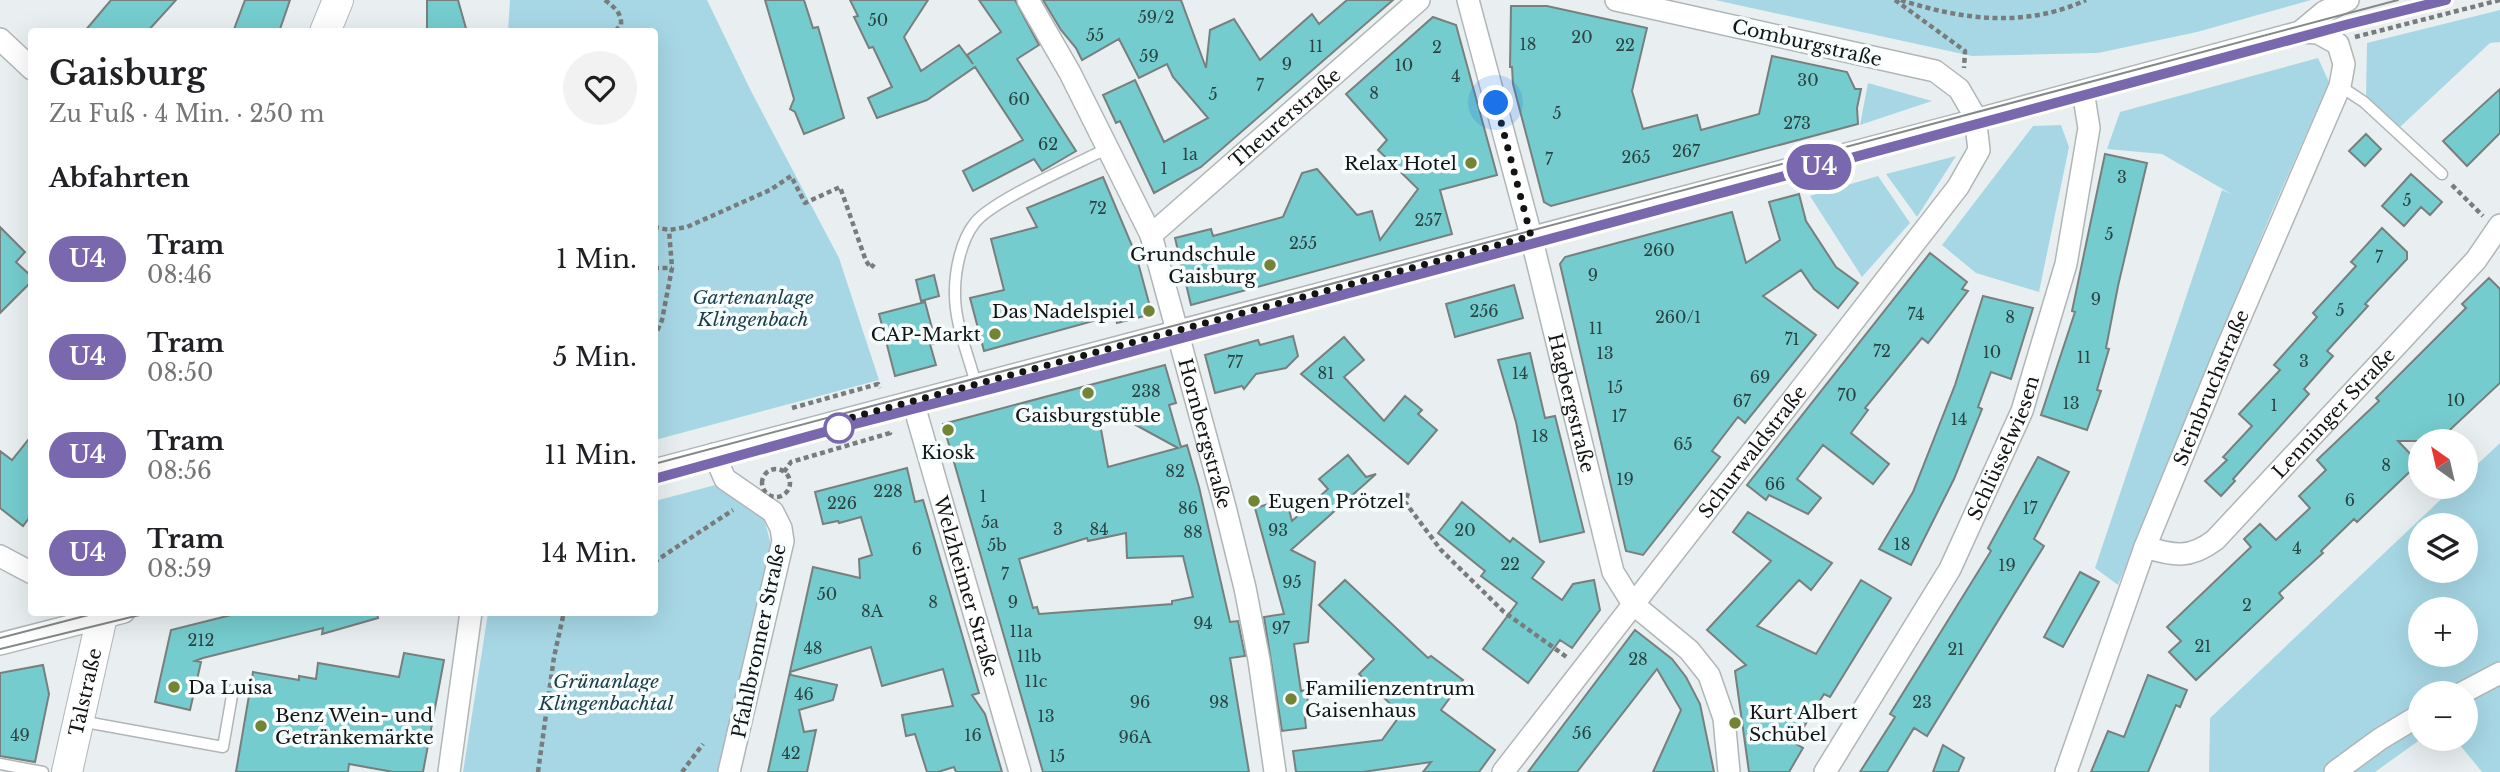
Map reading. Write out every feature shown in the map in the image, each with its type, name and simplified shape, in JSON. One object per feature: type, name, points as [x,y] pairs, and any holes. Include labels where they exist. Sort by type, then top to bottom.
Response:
[{"type":"main road","points":[[327,28],[338,0]]},
{"type":"main road","name":"Talstraße","points":[[67,772],[105,616]]},
{"type":"street","name":"Hornbergstraße","points":[[1028,0],[1070,73],[1152,235],[1245,588],[1259,660],[1275,772]]},
{"type":"street","name":"Theurerstraße","points":[[1152,235],[1419,0]]},
{"type":"street","name":"Hagbergstraße","points":[[1468,0],[1531,236],[1613,572],[1633,604],[1689,650],[1709,675],[1724,719],[1729,772]]},
{"type":"street","name":"Comburgstraße","points":[[1616,0],[1934,71],[1959,89],[1975,120]]},
{"type":"street","points":[[2300,32],[2324,12],[2348,0]]},
{"type":"street","points":[[658,469],[2300,32],[2318,33],[2338,44]]},
{"type":"street","points":[[0,39],[28,65]]},
{"type":"street","name":"Steinbruchstraße","points":[[2066,772],[2145,547],[2226,350],[2340,86],[2344,64],[2338,44]]},
{"type":"street","name":"Schlüsselwiesen","points":[[1825,772],[1950,569],[2022,411],[2066,264],[2089,128],[2082,91]]},
{"type":"street","name":"Schurwaldstraße","points":[[1503,772],[1958,187],[1979,150],[1975,120]]},
{"type":"street","name":"Lenninger Straße","points":[[2145,547],[2170,555],[2198,552],[2215,540],[2476,260],[2498,227]]},
{"type":"street","name":"Welzheimer Straße","points":[[914,402],[1020,772]]},
{"type":"street","name":"Pfahlbronner Straße","points":[[714,454],[725,479],[762,496],[781,528],[783,541],[729,772]]},
{"type":"street","points":[[0,556],[28,571]]},
{"type":"street","points":[[0,644],[98,616]]},
{"type":"street","points":[[449,772],[470,616]]},
{"type":"street","points":[[2478,685],[2500,673]]},
{"type":"street","points":[[2335,772],[2380,738],[2408,722]]},
{"type":"lane","points":[[2340,86],[2364,102],[2442,174]]},
{"type":"lane","points":[[976,384],[968,361],[955,291],[961,254],[974,224],[992,207],[1108,148]]},
{"type":"lane","points":[[79,721],[223,747],[233,690]]},
{"type":"lane","points":[[0,764],[43,772]]},
{"type":"path","points":[[605,0],[616,8],[622,18],[618,28]]},
{"type":"path","points":[[1895,0],[1965,51],[1967,56]]},
{"type":"path","points":[[1902,0],[1933,10],[1988,19],[2022,19],[2058,11],[2086,0]]},
{"type":"path","points":[[2338,44],[2500,0]]},
{"type":"path","points":[[2442,174],[2498,227]]},
{"type":"path","points":[[658,228],[669,230],[687,227],[770,190],[790,176],[805,203],[840,187],[866,261],[871,268],[874,264]]},
{"type":"path","points":[[658,329],[672,268],[669,230]]},
{"type":"path","points":[[658,268],[672,268]]},
{"type":"path","points":[[658,560],[762,496],[779,497],[789,488],[790,480],[785,472],[775,469],[764,477],[762,496]]},
{"type":"path","points":[[1408,492],[1405,502],[1441,550],[1504,612],[1562,654]]},
{"type":"path","points":[[538,772],[554,657],[563,616]]},
{"type":"path","points":[[682,772],[704,744]]},
{"type":"green space","name":"Gartenanlage Klingenbach","points":[[510,0],[707,0],[751,91],[839,258],[879,380],[658,439],[658,28],[508,28]]},
{"type":"green space","points":[[1715,0],[2311,0],[2197,32],[2098,53],[1972,56]]},
{"type":"green space","points":[[2500,10],[2500,42],[2490,43],[2400,127],[2366,97],[2367,43]]},
{"type":"green space","points":[[2318,58],[2329,82],[2270,216],[2118,585],[2095,568],[2222,190],[2233,195],[2162,154],[2107,149],[2120,112]]},
{"type":"green space","points":[[1868,83],[1932,101],[1860,125]]},
{"type":"green space","points":[[2061,125],[2069,147],[2039,292],[1976,273],[1942,245],[2033,126]]},
{"type":"green space","points":[[1956,156],[1917,217],[1886,174]]},
{"type":"green space","points":[[1878,176],[1910,223],[1862,277],[1810,196]]},
{"type":"green space","points":[[2500,443],[2500,772],[2482,772],[2465,751],[2478,751],[2478,681],[2408,681],[2408,748],[2375,772],[2209,772],[2210,718],[2408,531],[2408,583],[2478,583],[2478,513],[2427,513],[2441,499],[2478,499],[2478,464]]},
{"type":"green space","name":"Grünanlage Klingenbachtal","points":[[734,480],[757,491],[771,545],[718,772],[463,772],[488,616],[658,616],[658,500]]},
{"type":"building","points":[[111,0],[176,0],[151,28],[87,28]]},
{"type":"building","points":[[245,0],[290,0],[280,28],[234,28]]},
{"type":"building","points":[[427,0],[458,0],[466,28],[427,28]]},
{"type":"building","points":[[765,0],[804,0],[813,28],[818,27],[844,118],[804,134],[795,112],[790,109],[794,99]]},
{"type":"building","points":[[850,0],[928,0],[904,37],[921,71],[959,45],[973,64],[967,55],[1001,32],[979,0],[1015,0],[1039,45],[1017,59],[1076,151],[1042,171],[1034,159],[973,191],[963,171],[1023,140],[975,67],[927,100],[877,118],[868,98],[892,87],[873,47],[869,48],[854,17],[858,16]]},
{"type":"building","points":[[1043,0],[1181,0],[1206,68],[1210,30],[1234,19],[1260,60],[1312,14],[1319,24],[1347,0],[1393,0],[1201,167],[1154,193],[1120,121],[1116,123],[1103,95],[1135,80],[1164,142],[1208,118],[1173,77],[1167,64],[1139,78],[1119,39],[1082,60]]},
{"type":"building","points":[[1511,6],[1547,6],[1647,28],[1632,91],[1643,129],[1697,115],[1701,130],[1759,114],[1772,56],[1847,72],[1855,89],[1861,89],[1857,108],[1858,124],[1551,206],[1544,202],[1513,84],[1510,67]]},
{"type":"building","points":[[1433,17],[1456,25],[1497,175],[1440,190],[1452,234],[1191,305],[1175,238],[1211,229],[1213,236],[1283,217],[1302,173],[1317,169],[1357,215],[1372,211],[1380,240],[1418,189],[1378,150],[1387,140],[1346,94]]},
{"type":"building","points":[[2500,89],[2500,133],[2467,166],[2443,141]]},
{"type":"building","points":[[2366,134],[2381,149],[2365,166],[2349,151]]},
{"type":"building","points":[[2105,154],[2147,163],[2118,286],[2106,348],[2109,349],[2097,390],[2101,391],[2087,430],[2041,415],[2075,312],[2072,311]]},
{"type":"building","points":[[2411,174],[2442,202],[2430,215],[2421,207],[2404,226],[2382,206]]},
{"type":"building","points":[[1103,177],[1136,255],[1152,314],[1117,323],[1115,315],[984,351],[970,298],[1004,290],[991,239],[1037,227],[1027,208]]},
{"type":"building","points":[[1799,194],[1806,221],[1836,267],[1858,283],[1838,308],[1814,289],[1801,270],[1763,296],[1816,335],[1745,423],[1738,417],[1712,451],[1720,457],[1643,555],[1626,551],[1560,264],[1565,257],[1732,212],[1746,263],[1780,240],[1769,202]]},
{"type":"building","points":[[0,227],[25,252],[16,262],[28,273],[28,285],[0,313]]},
{"type":"building","points":[[2382,228],[2407,252],[2407,259],[2365,304],[2368,306],[2327,351],[2333,356],[2304,389],[2309,394],[2221,496],[2205,481],[2227,460],[2223,457],[2252,426],[2239,414],[2280,370],[2274,365],[2317,317],[2313,313],[2356,266],[2351,262]]},
{"type":"building","points":[[1930,253],[1967,282],[1962,289],[1968,291],[1928,343],[1922,338],[1865,408],[1868,410],[1851,433],[1889,464],[1873,484],[1823,445],[1797,479],[1821,498],[1808,514],[1769,495],[1766,500],[1747,485]]},
{"type":"building","points":[[934,275],[939,296],[921,301],[916,280]]},
{"type":"building","points":[[2489,278],[2500,289],[2500,383],[2451,429],[2408,429],[2408,441],[2398,441],[2408,451],[2408,473],[2357,522],[2354,519],[2321,551],[2323,553],[2279,593],[2283,598],[2196,680],[2169,652],[2181,641],[2167,627],[2251,547],[2244,539],[2260,524],[2276,540],[2310,508],[2299,496],[2326,470],[2317,460],[2379,401],[2376,398],[2466,308],[2462,304]]},
{"type":"building","points":[[1514,285],[1523,318],[1455,337],[1446,304]]},
{"type":"building","points":[[1983,296],[2033,308],[2011,379],[1991,372],[1978,407],[1982,409],[1954,479],[1911,565],[1879,549],[1913,492],[1955,385]]},
{"type":"building","points":[[925,302],[936,343],[930,344],[936,365],[895,376],[879,314]]},
{"type":"building","points":[[1293,336],[1298,356],[1286,368],[1256,374],[1244,389],[1242,386],[1215,393],[1205,355],[1258,340],[1260,345]]},
{"type":"building","points":[[1344,337],[1364,360],[1344,377],[1384,421],[1405,396],[1422,410],[1418,414],[1437,430],[1408,464],[1301,374]]},
{"type":"building","points":[[1530,353],[1545,418],[1555,416],[1584,532],[1540,542],[1516,422],[1498,360]]},
{"type":"building","points":[[1165,365],[1176,403],[1169,405],[1181,447],[1187,445],[1199,487],[1230,622],[1238,621],[1245,656],[1230,658],[1249,772],[1043,772],[943,424]],"holes":[[[1123,418],[1178,448],[1108,467],[1100,424]],[[1126,533],[1127,558],[1183,556],[1193,597],[1172,601],[1172,604],[1039,614],[1037,607],[1033,608],[1019,559],[1087,538],[1088,541]]]},
{"type":"building","points":[[28,440],[28,519],[23,526],[0,508],[0,451],[12,460]]},
{"type":"building","points":[[1348,455],[1366,477],[1376,474],[1291,550],[1315,562],[1308,642],[1294,644],[1301,691],[1306,690],[1309,708],[1304,709],[1306,728],[1282,731],[1264,617],[1284,614],[1255,508],[1286,499],[1292,521],[1328,489],[1319,479]]},
{"type":"building","points":[[2038,457],[2069,472],[2034,539],[2044,546],[1927,736],[1914,728],[1887,772],[1860,772],[1895,717],[1890,714],[1991,551],[1988,548]]},
{"type":"building","points":[[907,468],[915,502],[923,500],[979,693],[972,695],[985,714],[1002,772],[956,772],[954,767],[927,772],[915,734],[906,736],[902,715],[953,706],[943,669],[882,686],[871,647],[790,672],[791,675],[837,685],[833,700],[799,710],[804,732],[816,730],[807,772],[768,772],[813,567],[860,578],[859,559],[872,555],[861,517],[823,524],[815,492]]},
{"type":"building","points":[[1462,502],[1510,542],[1513,538],[1544,562],[1532,578],[1562,600],[1573,584],[1594,580],[1600,610],[1572,648],[1560,640],[1528,683],[1483,649],[1517,603],[1481,576],[1485,571],[1438,533]]},
{"type":"building","points":[[1748,512],[1832,563],[1811,590],[1799,580],[1757,626],[1816,654],[1861,580],[1891,598],[1830,697],[1824,694],[1794,743],[1803,748],[1789,772],[1749,772],[1735,671],[1746,665],[1707,630],[1771,561],[1733,532]]},
{"type":"building","points":[[2080,572],[2099,582],[2063,647],[2044,637]]},
{"type":"building","points":[[1345,580],[1428,658],[1431,656],[1463,680],[1441,710],[1495,750],[1479,772],[1423,772],[1431,762],[1363,772],[1296,772],[1293,751],[1382,740],[1401,714],[1359,674],[1374,659],[1319,605]]},
{"type":"building","points":[[227,616],[378,618],[322,634],[323,628],[195,661],[201,662],[190,710],[155,702],[171,630]]},
{"type":"building","points":[[1635,630],[1672,659],[1686,677],[1700,704],[1714,772],[1653,772],[1681,710],[1657,669],[1577,772],[1528,772]]},
{"type":"building","points":[[404,653],[444,660],[423,772],[393,772],[349,764],[348,772],[236,772],[253,672],[299,680],[299,676],[316,679],[318,663],[399,677]]},
{"type":"building","points":[[43,665],[49,694],[35,762],[0,756],[0,673]]},
{"type":"building","points":[[2148,675],[2187,690],[2180,707],[2176,705],[2148,772],[2091,772],[2108,731],[2124,737]]},
{"type":"building","points":[[1943,745],[1964,758],[1958,772],[1933,772]]},
{"type":"tram line","points":[[658,463],[2398,0]]},
{"type":"tram line","points":[[658,478],[2446,0]]},
{"type":"tram line","name":"U4","points":[[658,478],[2446,0]]},
{"type":"tram line","points":[[0,638],[85,616]]},
{"type":"tram line","points":[[0,649],[136,616]]},
{"type":"place","name":"Relax Hotel","points":[[1471,163]]},
{"type":"place","name":"Grundschule Gaisburg","points":[[1270,265]]},
{"type":"place","name":"Das Nadelspiel","points":[[1149,311]]},
{"type":"place","name":"CAP-Markt","points":[[995,334]]},
{"type":"place","name":"Gaisburgstüble","points":[[1088,393]]},
{"type":"place","name":"Kiosk","points":[[948,430]]},
{"type":"place","name":"Eugen Prötzel","points":[[1254,501]]},
{"type":"place","name":"Da Luisa","points":[[174,687]]},
{"type":"place","name":"Familienzentrum Gaisenhaus","points":[[1291,699]]},
{"type":"place","name":"Kurt Albert Schübel","points":[[1735,723]]},
{"type":"place","name":"Benz Wein- und Getränkemärkte","points":[[261,726]]},
{"type":"route","points":[[839,428],[835,422],[1531,236],[1496,103]]}]
